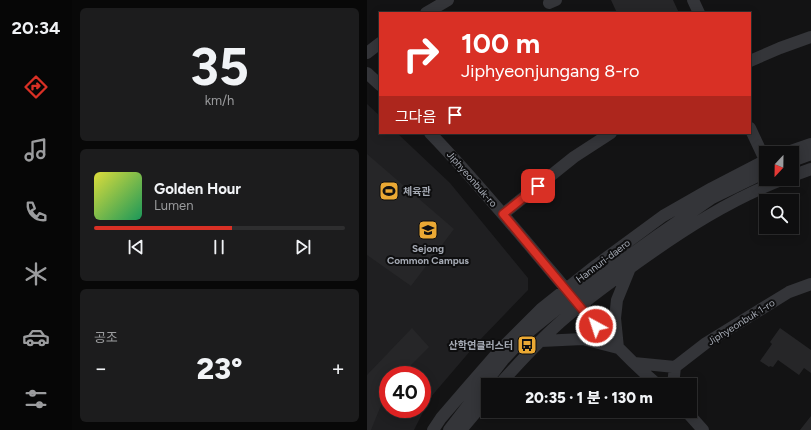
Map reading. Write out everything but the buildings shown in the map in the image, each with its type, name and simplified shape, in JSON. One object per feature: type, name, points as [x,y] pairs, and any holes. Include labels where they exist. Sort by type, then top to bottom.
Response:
[{"type":"street","points":[[428,12],[448,0]]},
{"type":"street","points":[[693,0],[699,12]]},
{"type":"street","points":[[751,61],[811,37]]},
{"type":"street","points":[[367,53],[379,44]]},
{"type":"street","points":[[367,73],[379,84]]},
{"type":"street","points":[[751,130],[759,150]]},
{"type":"street","name":"Jiphyeonbuk-ro","points":[[431,134],[503,214],[580,306],[618,348],[650,378]]},
{"type":"street","points":[[503,214],[574,157],[609,134]]},
{"type":"street","points":[[799,148],[811,144]]},
{"type":"street","points":[[799,158],[811,154]]},
{"type":"street","points":[[449,430],[503,360],[569,293],[759,168]]},
{"type":"street","points":[[799,173],[811,169]]},
{"type":"street","points":[[506,378],[556,326],[630,268],[676,235],[730,204],[766,186]]},
{"type":"street","points":[[541,341],[583,339],[618,348],[615,318],[617,300],[630,268]]},
{"type":"street","name":"Jiphyeonbuk 1-ro","points":[[675,367],[706,343],[789,292],[811,284]]},
{"type":"street","name":"Hannuri-daero","points":[[433,430],[441,418],[500,350],[541,309],[569,293]]},
{"type":"street","points":[[634,363],[675,367],[674,378]]},
{"type":"street","points":[[461,430],[481,406]]},
{"type":"street","points":[[692,418],[703,430]]},
{"type":"shaded area","name":"Sejong Common Campus","points":[[367,104],[379,115],[379,134],[398,134],[450,183],[528,278],[528,290],[477,343],[431,397],[431,366],[379,366],[379,418],[420,418],[414,430],[367,430]]},
{"type":"place","name":"체육관","points":[[389,191]]},
{"type":"place","name":"Sejong Common Campus","points":[[428,230]]},
{"type":"place","name":"산학연클러스터","points":[[527,345]]},
{"type":"route","points":[[538,186],[503,214],[573,296],[596,326]]}]
